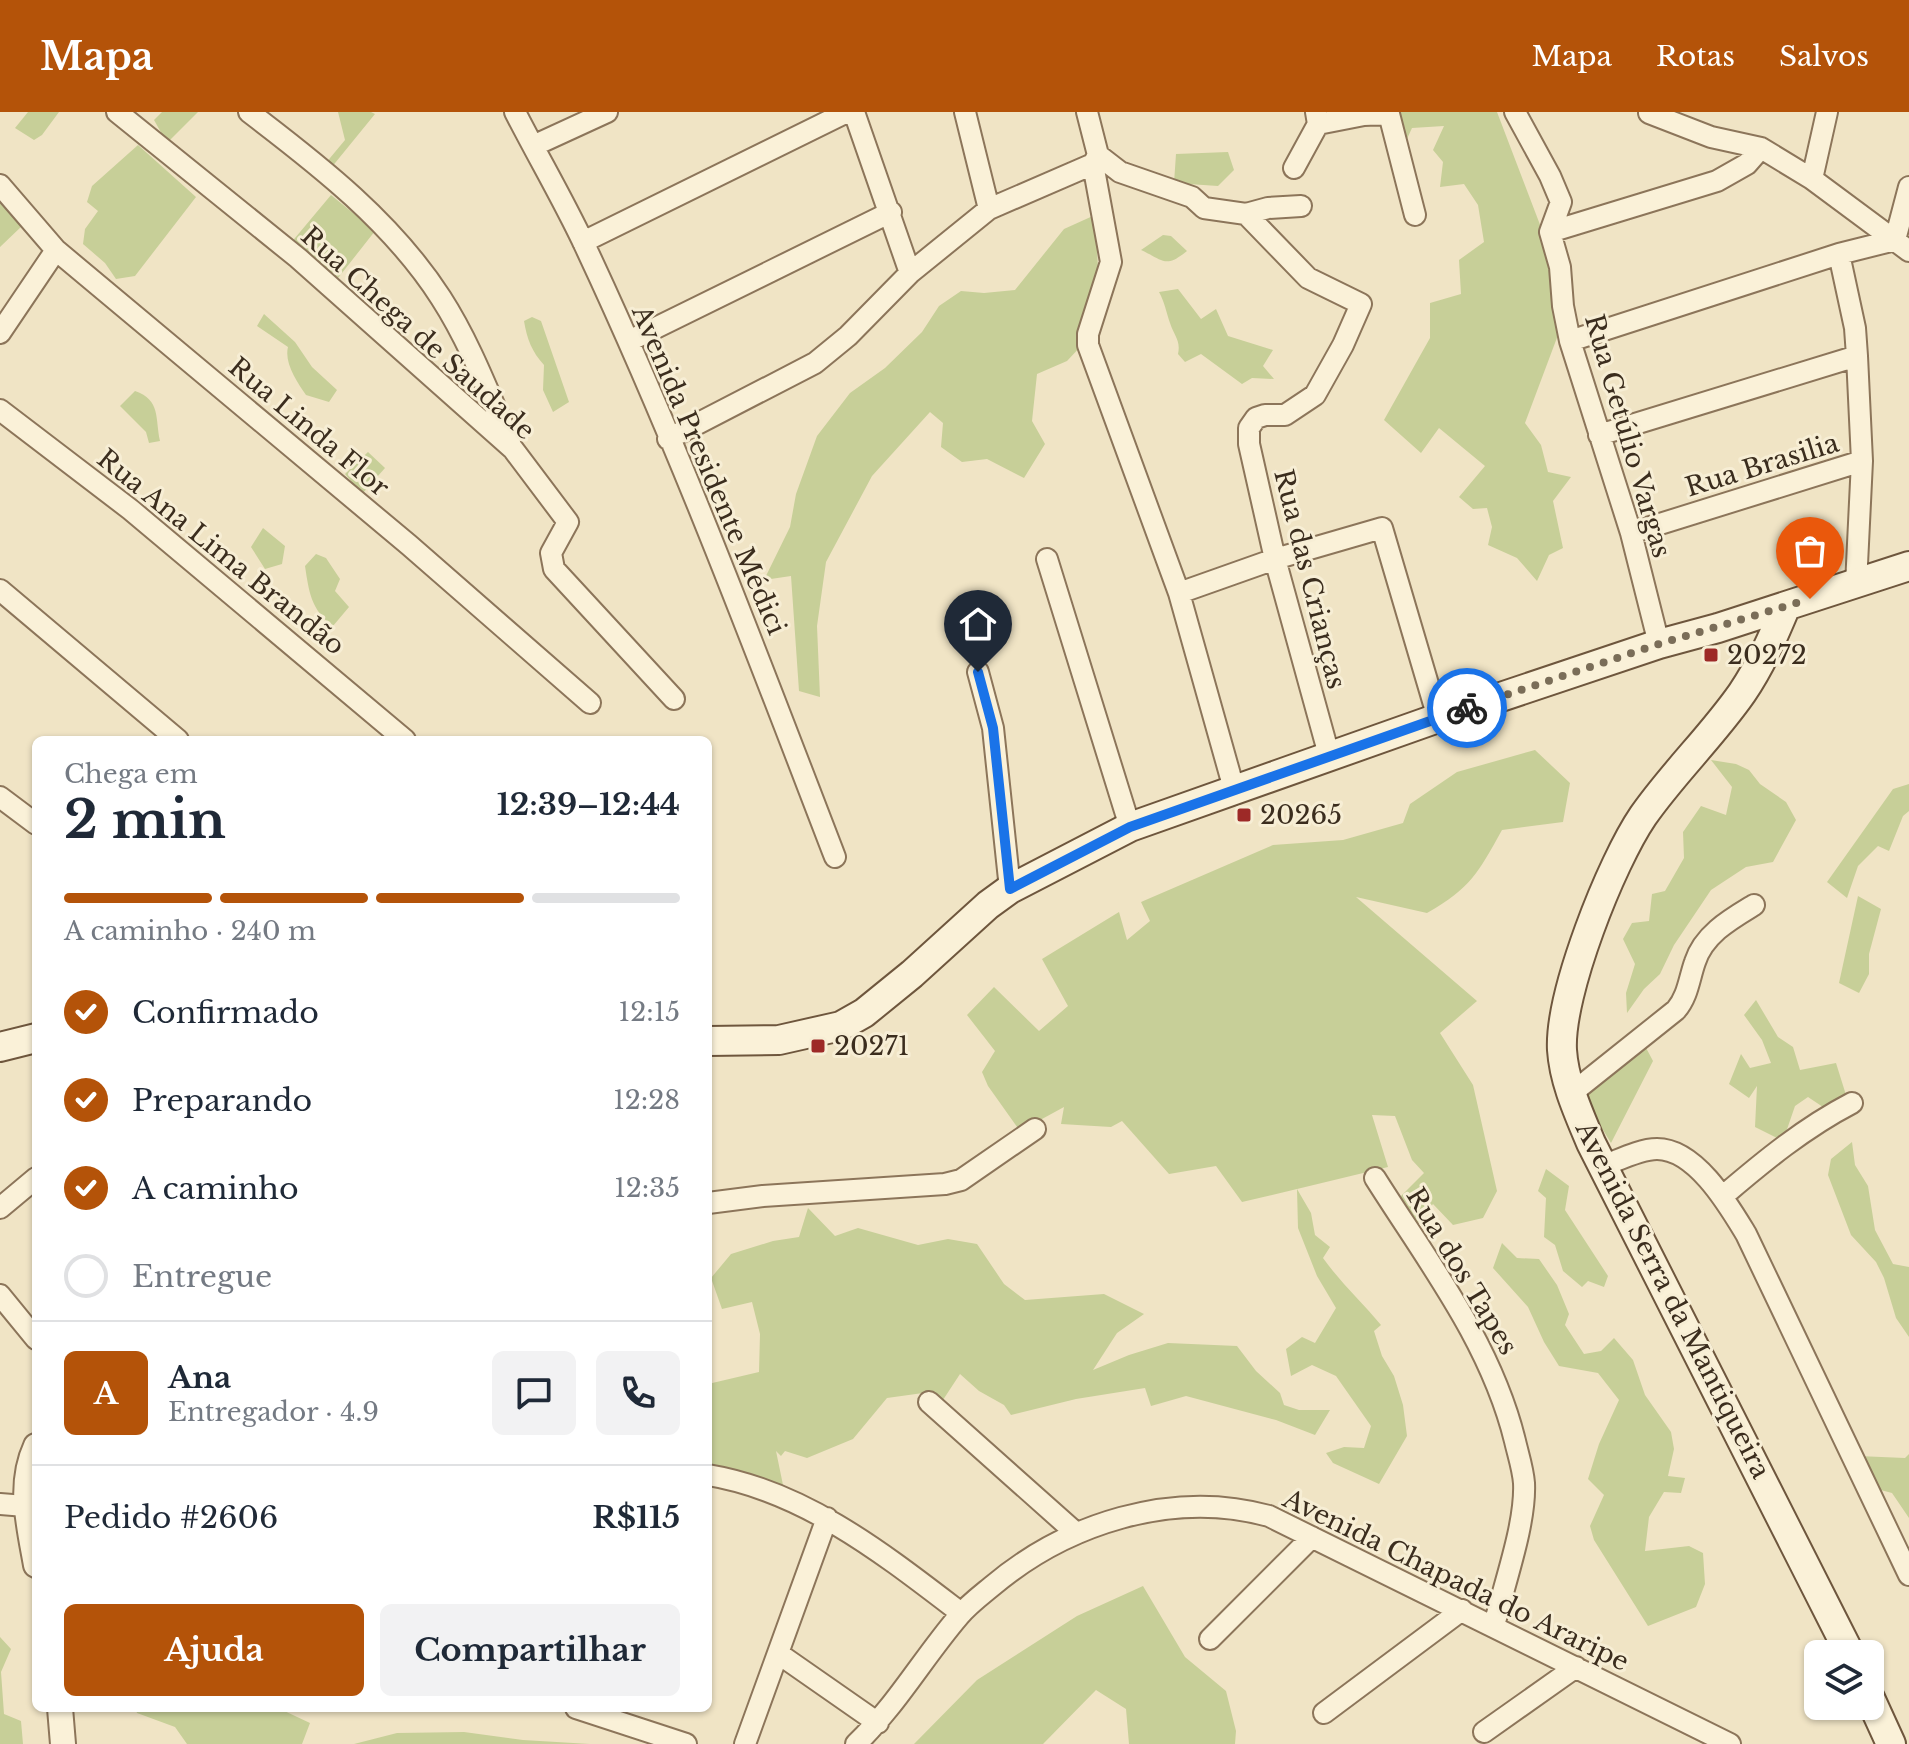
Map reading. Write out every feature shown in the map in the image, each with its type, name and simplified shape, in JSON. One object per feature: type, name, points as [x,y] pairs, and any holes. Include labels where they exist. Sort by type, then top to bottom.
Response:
[{"type":"main road","points":[[712,1041],[779,1040],[841,1026],[864,1013],[1010,889],[1130,827],[1438,718],[1659,644],[1909,566]]},
{"type":"main road","name":"Avenida Serra da Mantiqueira","points":[[1786,606],[1765,656],[1741,694],[1655,800],[1624,850],[1586,939],[1567,1006],[1562,1053],[1572,1093],[1591,1143],[1843,1640]]},
{"type":"main road","points":[[0,1047],[32,1039]]},
{"type":"main road","points":[[1880,1720],[1891,1744]]},
{"type":"street","name":"Rua Chega de Saudade","points":[[117,112],[298,258],[513,449],[568,522],[551,553],[554,569],[674,699]]},
{"type":"street","points":[[249,112],[351,194],[406,253],[441,298],[477,366],[513,449]]},
{"type":"street","name":"Avenida Presidente Médici","points":[[515,112],[583,242],[629,341],[723,565],[835,857]]},
{"type":"street","points":[[533,146],[607,112]]},
{"type":"street","points":[[583,242],[847,112]]},
{"type":"street","points":[[854,112],[910,273]]},
{"type":"street","points":[[965,112],[989,209]]},
{"type":"street","points":[[1087,112],[1111,262],[1088,334],[1088,345],[1179,593],[1234,789]]},
{"type":"street","name":"Rua Getúlio Vargas","points":[[1515,112],[1561,202],[1550,232],[1560,267],[1570,341],[1631,533],[1659,644]]},
{"type":"street","points":[[1812,179],[1827,112]]},
{"type":"street","points":[[1294,168],[1317,118],[1387,113],[1391,116],[1415,215]]},
{"type":"street","points":[[1649,113],[1711,137],[1761,148],[1812,179],[1902,246]]},
{"type":"street","points":[[1550,232],[1717,181],[1747,164],[1761,148]]},
{"type":"street","points":[[668,439],[815,363],[848,336],[910,273],[989,209],[1095,159]]},
{"type":"street","points":[[1095,159],[1120,172],[1192,197],[1204,208],[1246,214],[1268,208],[1301,206]]},
{"type":"street","name":"Rua Linda Flor","points":[[0,185],[56,250],[409,545],[590,703]]},
{"type":"street","points":[[1902,246],[1909,187]]},
{"type":"street","points":[[629,341],[891,212]]},
{"type":"street","name":"Rua das Crianças","points":[[1246,214],[1308,278],[1361,304],[1343,345],[1315,395],[1285,415],[1256,418],[1249,428],[1249,444],[1275,559],[1329,755]]},
{"type":"street","points":[[1570,341],[1839,254],[1902,246]]},
{"type":"street","points":[[0,333],[56,250]]},
{"type":"street","points":[[1839,254],[1855,328],[1857,356],[1862,461],[1856,585]]},
{"type":"street","points":[[1599,435],[1857,356]]},
{"type":"street","name":"Rua Ana Lima Brandão","points":[[0,410],[131,510],[400,736]]},
{"type":"street","name":"Rua Brasilia","points":[[1631,533],[1862,461]]},
{"type":"street","points":[[1179,593],[1275,559],[1382,528],[1438,718]]},
{"type":"street","points":[[1047,559],[1130,827]]},
{"type":"street","points":[[0,590],[173,736]]},
{"type":"street","points":[[978,672],[993,728],[1010,889]]},
{"type":"street","points":[[0,797],[32,821]]},
{"type":"street","points":[[1572,1093],[1676,1010],[1683,1001],[1695,961],[1704,944],[1724,924],[1754,905]]},
{"type":"street","points":[[1723,1196],[1811,1126],[1852,1103]]},
{"type":"street","points":[[712,1202],[763,1196],[945,1184],[961,1180],[1035,1129]]},
{"type":"street","points":[[1603,1166],[1656,1149],[1672,1152],[1698,1169],[1723,1196],[1753,1248],[1909,1575]]},
{"type":"street","name":"Rua dos Tapes","points":[[1375,1178],[1475,1336],[1497,1380],[1509,1418],[1524,1481],[1522,1510],[1494,1626]]},
{"type":"street","points":[[0,1208],[32,1181]]},
{"type":"street","points":[[0,1295],[32,1334]]},
{"type":"street","points":[[929,1402],[1076,1533]]},
{"type":"street","points":[[32,1458],[25,1506],[32,1544]]},
{"type":"street","points":[[712,1476],[781,1496],[827,1518],[889,1557],[961,1613]]},
{"type":"street","points":[[0,1504],[25,1506]]},
{"type":"street","name":"Avenida Chapada do Araripe","points":[[856,1744],[878,1723],[961,1613],[1001,1579],[1044,1549],[1092,1526],[1146,1511],[1241,1509],[1269,1516],[1730,1744]]},
{"type":"street","points":[[745,1744],[827,1518]]},
{"type":"street","points":[[1210,1639],[1312,1537]]},
{"type":"street","points":[[1324,1713],[1462,1610]]},
{"type":"street","points":[[779,1654],[878,1723]]},
{"type":"street","points":[[1484,1732],[1576,1667]]},
{"type":"street","points":[[60,1712],[63,1744]]},
{"type":"street","points":[[612,1714],[686,1744]]},
{"type":"green space","points":[[28,112],[59,112],[42,135],[34,140],[15,128]]},
{"type":"green space","points":[[162,112],[198,112],[167,143],[154,120]]},
{"type":"green space","points":[[338,112],[375,114],[331,168],[325,164],[345,140]]},
{"type":"green space","points":[[1392,112],[1497,112],[1555,264],[1561,327],[1525,423],[1541,445],[1548,472],[1571,477],[1553,501],[1563,548],[1549,555],[1537,581],[1517,558],[1488,545],[1492,527],[1487,508],[1473,509],[1459,497],[1485,466],[1439,428],[1421,453],[1384,420],[1430,338],[1430,303],[1461,294],[1459,260],[1484,242],[1478,205],[1464,184],[1440,187],[1443,162],[1433,150],[1444,126],[1412,128],[1406,141]]},
{"type":"green space","points":[[138,145],[196,197],[135,276],[116,279],[105,263],[83,244],[85,229],[98,211],[87,202],[92,186]]},
{"type":"green space","points":[[1228,152],[1234,170],[1218,186],[1174,183],[1176,154]]},
{"type":"green space","points":[[331,195],[375,231],[331,287],[290,244]]},
{"type":"green space","points":[[0,200],[22,226],[0,247]]},
{"type":"green space","points":[[1095,215],[1099,286],[1082,345],[1067,361],[1037,374],[1032,421],[1045,444],[1024,478],[987,459],[962,462],[941,447],[943,423],[930,412],[872,476],[826,562],[817,626],[820,697],[799,691],[791,576],[764,580],[790,527],[796,494],[817,436],[850,393],[885,368],[922,332],[939,306],[961,291],[984,293],[1015,290],[1064,229]]},
{"type":"green space","points":[[1163,235],[1171,236],[1187,251],[1174,260],[1164,261],[1141,250]]},
{"type":"green space","points":[[1178,289],[1201,319],[1216,309],[1228,336],[1273,350],[1263,366],[1274,379],[1252,378],[1242,384],[1201,354],[1185,362],[1178,354],[1178,341],[1159,292]]},
{"type":"green space","points":[[264,314],[295,342],[312,367],[337,390],[329,402],[306,395],[290,366],[288,347],[257,326]]},
{"type":"green space","points":[[532,317],[541,321],[569,402],[553,412],[543,390],[544,365],[533,350],[525,328],[524,321]]},
{"type":"green space","points":[[135,391],[153,405],[160,441],[149,443],[146,432],[120,406]]},
{"type":"green space","points":[[368,452],[385,468],[362,494],[345,474]]},
{"type":"green space","points":[[263,528],[285,546],[282,564],[265,569],[251,547]]},
{"type":"green space","points":[[316,554],[326,558],[340,579],[335,591],[349,607],[333,626],[320,614],[310,592],[305,566]]},
{"type":"green space","points":[[1535,750],[1570,783],[1563,822],[1502,830],[1464,887],[1427,913],[1356,897],[1477,1001],[1440,1033],[1473,1085],[1497,1191],[1483,1218],[1453,1225],[1433,1204],[1412,1230],[1396,1201],[1424,1173],[1412,1160],[1395,1116],[1372,1115],[1388,1167],[1242,1202],[1216,1166],[1169,1174],[1122,1121],[1111,1127],[1061,1124],[1064,1107],[1020,1131],[988,1086],[982,1072],[995,1051],[967,1015],[994,987],[1039,1031],[1068,1006],[1042,959],[1119,912],[1127,940],[1150,921],[1141,902],[1273,845],[1343,840],[1403,823],[1410,804],[1457,772]]},
{"type":"green space","points":[[1711,760],[1736,764],[1749,770],[1760,784],[1786,802],[1796,820],[1773,862],[1746,867],[1711,890],[1674,945],[1660,974],[1644,989],[1627,1013],[1626,993],[1635,964],[1623,939],[1632,923],[1649,921],[1652,894],[1665,891],[1684,858],[1683,832],[1701,806],[1726,815],[1732,787]]},
{"type":"green space","points":[[1909,784],[1909,811],[1903,816],[1889,851],[1878,846],[1858,866],[1847,898],[1827,882],[1893,789]]},
{"type":"green space","points":[[1858,896],[1881,909],[1869,954],[1869,974],[1859,993],[1839,983]]},
{"type":"green space","points":[[1756,1000],[1778,1037],[1793,1047],[1800,1070],[1836,1063],[1846,1095],[1823,1107],[1808,1097],[1795,1106],[1783,1141],[1755,1127],[1757,1086],[1749,1098],[1729,1084],[1741,1054],[1750,1068],[1771,1063],[1762,1040],[1744,1015]]},
{"type":"green space","points":[[1644,1044],[1653,1061],[1611,1143],[1581,1094]]},
{"type":"green space","points":[[1852,1142],[1855,1165],[1868,1186],[1875,1230],[1893,1264],[1909,1267],[1909,1337],[1896,1318],[1876,1262],[1851,1235],[1828,1175],[1831,1159]]},
{"type":"green space","points":[[1546,1169],[1569,1186],[1565,1210],[1608,1276],[1604,1287],[1588,1281],[1582,1287],[1563,1271],[1555,1245],[1544,1237],[1546,1198],[1538,1191]]},
{"type":"green space","points":[[1297,1189],[1311,1213],[1315,1235],[1330,1247],[1323,1258],[1381,1325],[1374,1331],[1382,1356],[1394,1376],[1403,1405],[1407,1436],[1379,1484],[1333,1463],[1326,1453],[1344,1447],[1364,1448],[1371,1426],[1336,1376],[1312,1365],[1291,1376],[1286,1349],[1302,1337],[1315,1343],[1336,1308],[1317,1276],[1298,1228]]},
{"type":"green space","points":[[808,1208],[835,1236],[858,1228],[918,1245],[948,1239],[977,1244],[1004,1284],[1025,1300],[1104,1294],[1144,1314],[1117,1333],[1093,1370],[1168,1343],[1237,1346],[1256,1371],[1280,1393],[1284,1405],[1299,1410],[1330,1410],[1315,1435],[1276,1420],[1186,1396],[1151,1406],[1145,1388],[1076,1399],[1011,1415],[1004,1405],[979,1391],[960,1374],[941,1403],[923,1393],[887,1398],[853,1439],[807,1458],[785,1451],[781,1456],[776,1451],[783,1485],[712,1471],[712,1383],[759,1372],[760,1334],[752,1302],[722,1309],[712,1277],[731,1254],[773,1241],[799,1237]]},
{"type":"green space","points":[[1502,1243],[1517,1258],[1539,1259],[1557,1285],[1569,1314],[1565,1325],[1584,1354],[1601,1351],[1614,1338],[1633,1360],[1645,1395],[1671,1432],[1674,1449],[1668,1476],[1685,1478],[1681,1493],[1664,1492],[1649,1517],[1645,1551],[1689,1546],[1703,1553],[1705,1584],[1696,1607],[1648,1626],[1594,1540],[1590,1526],[1604,1495],[1588,1479],[1599,1444],[1619,1400],[1598,1373],[1559,1366],[1528,1307],[1493,1268]]},
{"type":"green space","points":[[1909,1454],[1909,1518],[1892,1493],[1873,1488],[1858,1456],[1905,1458]]},
{"type":"green space","points":[[1143,1586],[1185,1657],[1226,1691],[1236,1731],[1235,1744],[1129,1744],[1126,1709],[1096,1690],[1043,1744],[914,1744],[977,1680],[1077,1616]]},
{"type":"green space","points":[[0,1637],[11,1649],[1,1672],[4,1714],[21,1721],[23,1744],[0,1744]]},
{"type":"green space","points":[[287,1712],[310,1723],[302,1744],[187,1744],[175,1727],[137,1713]]},
{"type":"green space","points":[[464,1732],[590,1744],[354,1744],[397,1733]]},
{"type":"way so far","points":[[1467,708],[1659,644],[1810,599]]},
{"type":"place","name":"20272","points":[[1711,655]]},
{"type":"place","name":"20265","points":[[1244,815]]},
{"type":"place","name":"20271","points":[[818,1046]]},
{"type":"route","points":[[978,672],[993,728],[1010,889],[1130,827],[1467,708]]}]
